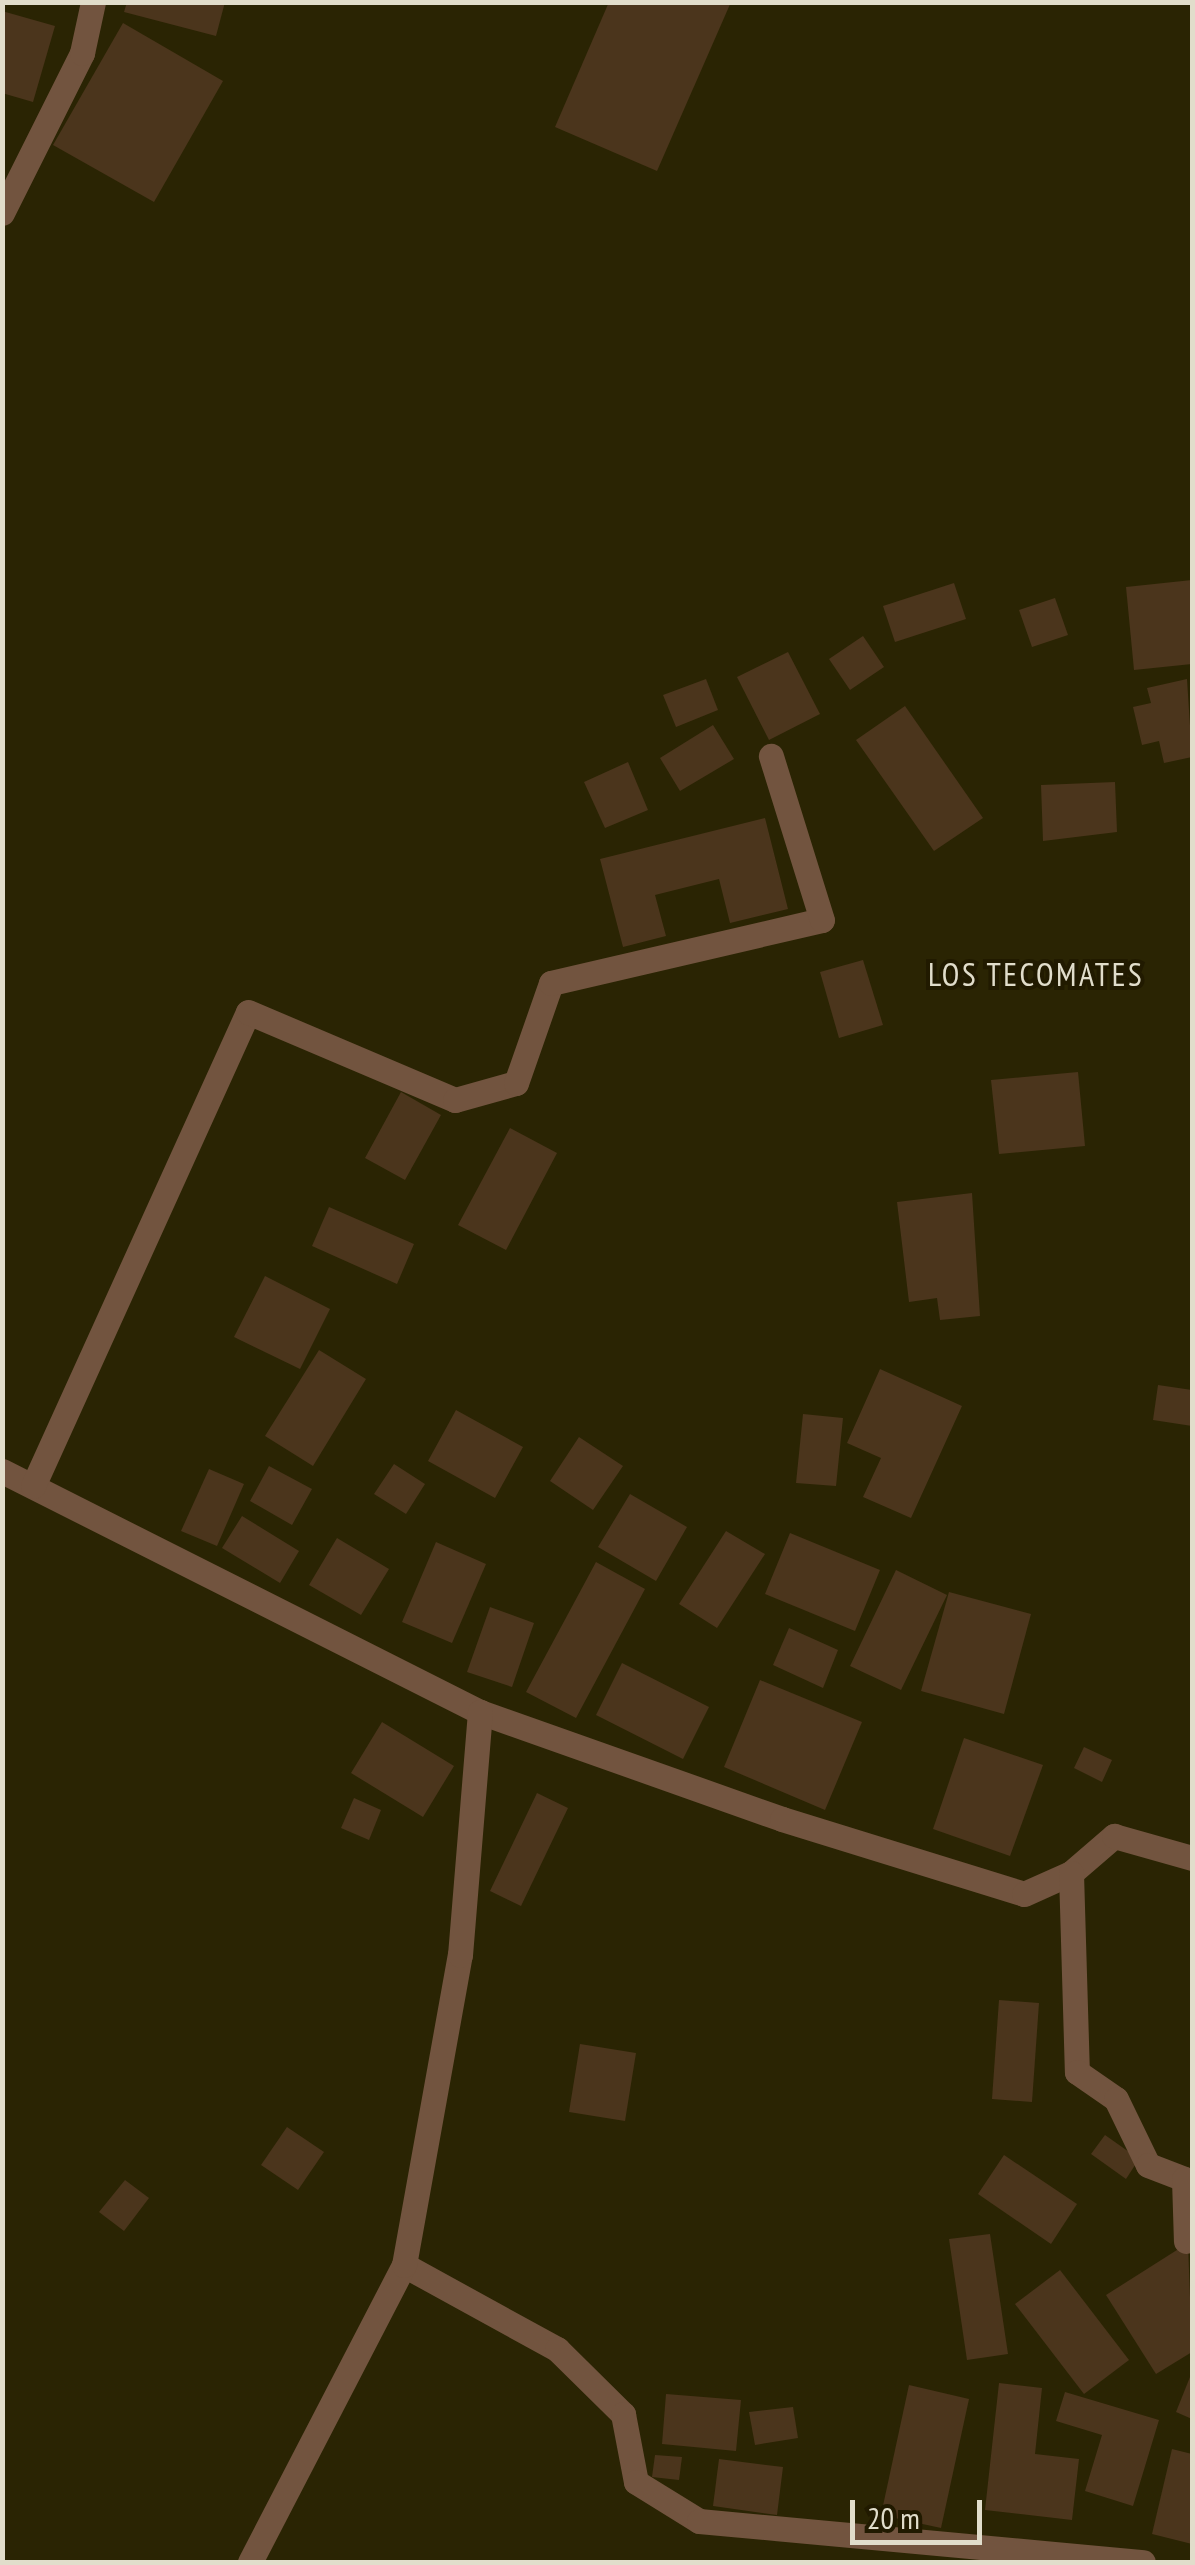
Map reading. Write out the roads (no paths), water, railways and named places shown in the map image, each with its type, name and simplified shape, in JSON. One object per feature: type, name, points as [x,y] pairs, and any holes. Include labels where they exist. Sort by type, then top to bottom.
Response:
[{"type":"street","points":[[2,212],[82,52],[94,2]]},
{"type":"street","points":[[33,1486],[248,1012],[456,1100],[516,1084],[551,983],[822,920],[772,756]]},
{"type":"street","points":[[2,1470],[480,1712],[1024,1894],[1071,1873],[1114,1836],[1192,1858]]},
{"type":"street","points":[[250,2562],[404,2264],[460,1955],[480,1712]]},
{"type":"street","points":[[1071,1873],[1076,2072],[1116,2099],[1148,2165],[1184,2178],[1186,2241]]},
{"type":"street","points":[[404,2264],[557,2348],[623,2414],[636,2482],[699,2521],[1143,2562]]},
{"type":"district","name":"LOS TECOMATES","points":[[1036,974]]}]
